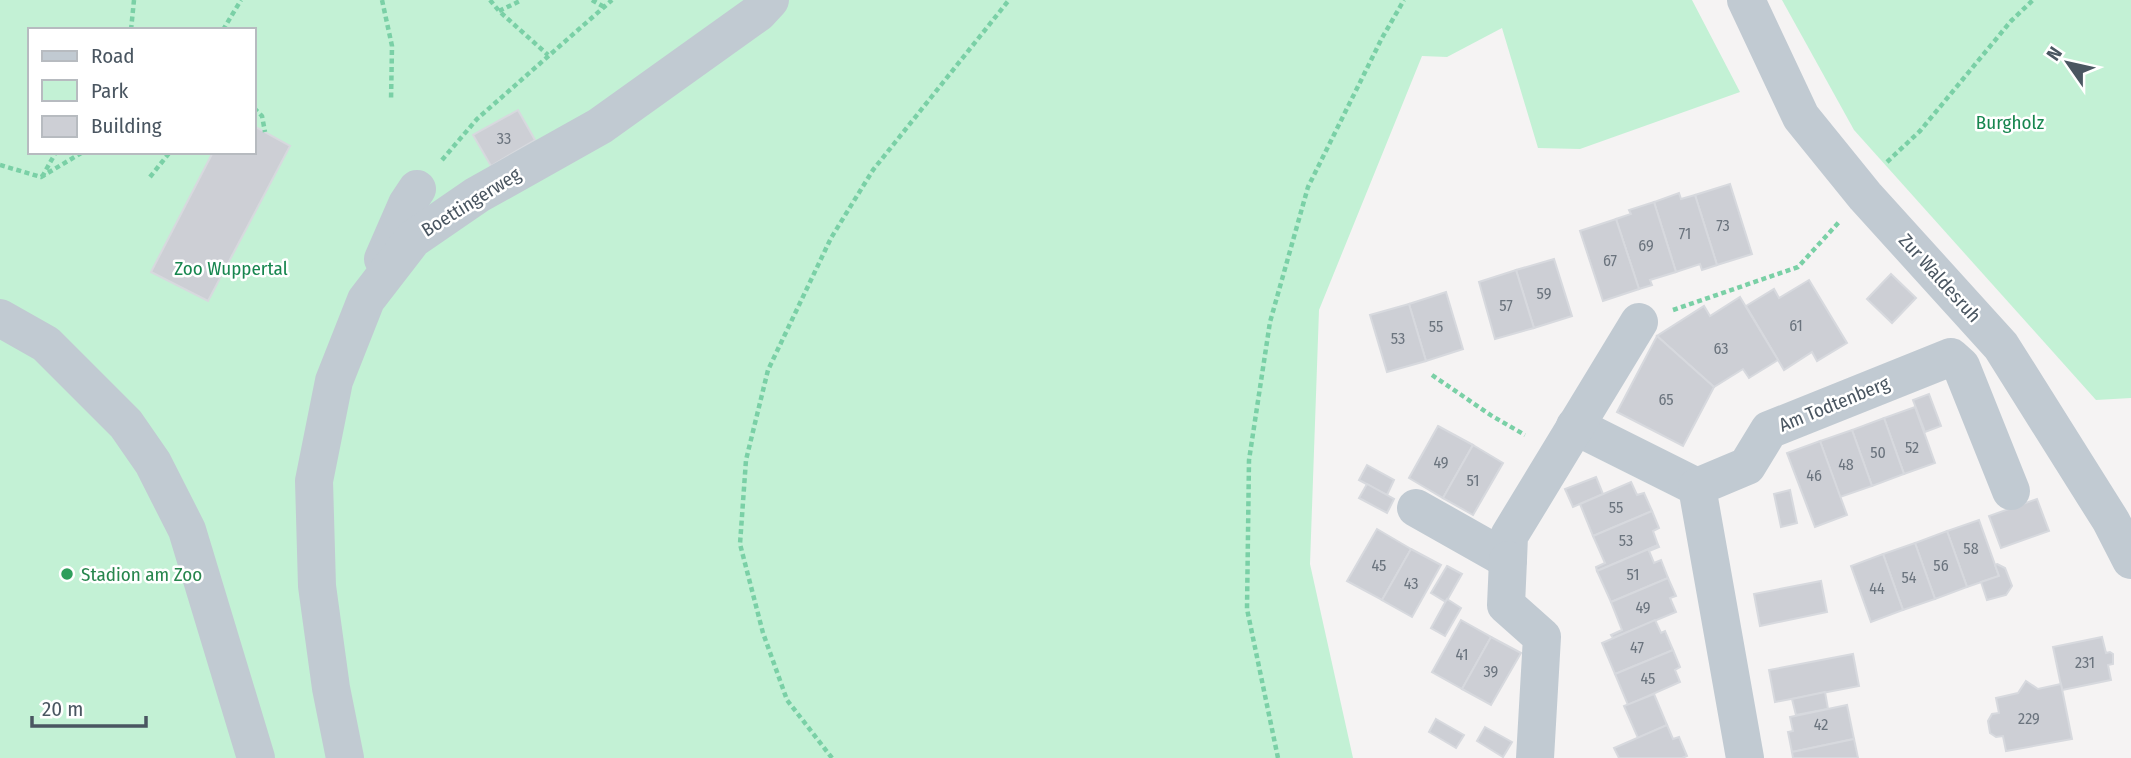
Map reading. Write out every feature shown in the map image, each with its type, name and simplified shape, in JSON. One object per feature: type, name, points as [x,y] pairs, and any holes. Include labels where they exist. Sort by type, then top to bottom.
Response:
[{"type":"street","name":"Boettingerweg","points":[[345,758],[331,688],[317,586],[314,481],[334,381],[366,300],[413,239],[477,195],[600,126],[758,13],[770,0]]},
{"type":"street","name":"Zur Waldesruh","points":[[1746,0],[1801,117],[1858,188],[2001,346],[2111,521],[2131,560]]},
{"type":"street","points":[[366,300],[407,204],[417,189]]},
{"type":"street","points":[[0,317],[46,344],[75,371],[126,424],[153,463],[187,530],[257,758]]},
{"type":"street","points":[[1535,758],[1542,637],[1506,605],[1509,536],[1639,322]]},
{"type":"street","name":"Am Todtenberg","points":[[1697,487],[1747,466],[1769,430],[1951,357],[1961,366],[2011,491]]},
{"type":"street","points":[[1567,440],[1697,487],[1745,758]]},
{"type":"street","points":[[1416,508],[1508,560]]},
{"type":"path","points":[[131,28],[134,0]]},
{"type":"path","points":[[223,28],[241,0]]},
{"type":"path","points":[[382,0],[392,46],[391,101]]},
{"type":"path","points":[[489,0],[548,55]]},
{"type":"path","points":[[499,11],[522,0]]},
{"type":"path","points":[[592,0],[604,7]]},
{"type":"path","points":[[417,189],[477,119],[612,0]]},
{"type":"path","points":[[832,758],[787,700],[763,633],[740,544],[746,460],[768,370],[831,238],[873,170],[1009,0]]},
{"type":"path","points":[[1278,758],[1247,609],[1249,460],[1270,322],[1308,187],[1382,38],[1404,0]]},
{"type":"path","points":[[1858,188],[1920,131],[2011,21],[2033,0]]},
{"type":"path","points":[[256,110],[262,116],[265,132]]},
{"type":"path","points":[[41,177],[55,154]]},
{"type":"path","points":[[0,165],[41,177],[80,154]]},
{"type":"path","points":[[150,177],[168,154]]},
{"type":"path","points":[[1639,322],[1798,267],[1835,226]]},
{"type":"path","points":[[1432,375],[1492,416],[1567,440]]},
{"type":"green space","name":"Zoo Wuppertal","points":[[0,0],[1692,0],[1740,92],[1580,149],[1538,148],[1502,28],[1447,57],[1422,56],[1319,310],[1310,564],[1353,758],[0,758]]},
{"type":"green space","name":"Burgholz","points":[[1782,0],[2131,0],[2131,398],[2096,400],[1854,130]]},
{"type":"building","points":[[518,110],[535,140],[491,166],[473,135]]},
{"type":"building","points":[[256,127],[290,146],[208,301],[151,272],[212,154],[256,154]]},
{"type":"building","points":[[1730,184],[1752,254],[1717,265],[1695,195]]},
{"type":"building","points":[[1679,193],[1681,199],[1695,195],[1717,265],[1702,270],[1700,264],[1676,272],[1654,202]]},
{"type":"building","points":[[1654,202],[1676,272],[1650,280],[1652,285],[1639,289],[1616,219],[1631,214],[1629,210]]},
{"type":"building","points":[[1616,219],[1639,289],[1603,301],[1580,231]]},
{"type":"building","points":[[1554,259],[1572,316],[1534,328],[1516,270]]},
{"type":"building","points":[[1516,270],[1534,328],[1495,339],[1479,282]]},
{"type":"building","points":[[1891,274],[1916,298],[1892,323],[1867,299]]},
{"type":"building","points":[[1809,280],[1847,343],[1817,361],[1812,352],[1784,370],[1746,306],[1774,289],[1779,298]]},
{"type":"building","points":[[1446,292],[1463,349],[1426,361],[1409,304]]},
{"type":"building","points":[[1740,297],[1778,360],[1749,378],[1743,369],[1714,387],[1657,336],[1704,306],[1710,316]]},
{"type":"building","points":[[1409,304],[1426,361],[1387,372],[1370,315]]},
{"type":"building","points":[[1657,336],[1714,387],[1683,446],[1617,412]]},
{"type":"building","points":[[1929,394],[1941,426],[1925,432],[1913,400]]},
{"type":"building","points":[[1915,407],[1935,463],[1904,474],[1884,418]]},
{"type":"building","points":[[1884,418],[1904,474],[1872,486],[1852,430]]},
{"type":"building","points":[[1438,426],[1473,445],[1443,498],[1409,478]]},
{"type":"building","points":[[1852,430],[1872,486],[1840,497],[1820,441]]},
{"type":"building","points":[[1820,441],[1847,515],[1815,527],[1787,453]]},
{"type":"building","points":[[1473,445],[1503,463],[1473,515],[1443,498]]},
{"type":"building","points":[[1367,465],[1394,480],[1387,495],[1359,480]]},
{"type":"building","points":[[1596,477],[1603,494],[1573,507],[1565,489]]},
{"type":"building","points":[[1631,482],[1637,495],[1644,493],[1652,511],[1593,536],[1580,504]]},
{"type":"building","points":[[1367,484],[1394,499],[1387,513],[1359,498]]},
{"type":"building","points":[[1790,490],[1797,523],[1781,527],[1774,494]]},
{"type":"building","points":[[2037,499],[2049,531],[2001,548],[1989,516]]},
{"type":"building","points":[[1652,511],[1659,528],[1653,531],[1658,545],[1597,571],[1596,567],[1605,563],[1593,536]]},
{"type":"building","points":[[1979,520],[1999,576],[1967,587],[1947,531]]},
{"type":"building","points":[[1377,529],[1411,549],[1382,600],[1347,581]]},
{"type":"building","points":[[1947,531],[1967,587],[1935,599],[1915,543]]},
{"type":"building","points":[[1915,543],[1935,599],[1903,610],[1883,554]]},
{"type":"building","points":[[1658,545],[1659,547],[1649,551],[1654,563],[1661,560],[1668,578],[1611,602],[1597,571]]},
{"type":"building","points":[[1411,549],[1441,565],[1412,617],[1382,600]]},
{"type":"building","points":[[1883,554],[1903,610],[1871,622],[1851,566]]},
{"type":"building","points":[[1995,565],[2005,568],[2012,586],[2006,595],[1987,600],[1981,582],[1999,576]]},
{"type":"building","points":[[1447,566],[1462,574],[1446,602],[1431,593]]},
{"type":"building","points":[[1668,578],[1676,596],[1670,598],[1676,612],[1613,638],[1611,635],[1622,630],[1611,602]]},
{"type":"building","points":[[1821,581],[1827,612],[1760,626],[1754,594]]},
{"type":"building","points":[[1447,599],[1461,608],[1445,636],[1431,628]]},
{"type":"building","points":[[1461,620],[1491,637],[1462,689],[1432,672]]},
{"type":"building","points":[[1655,620],[1661,633],[1665,631],[1673,650],[1615,674],[1602,643]]},
{"type":"building","points":[[1491,637],[1521,653],[1491,705],[1462,689]]},
{"type":"building","points":[[2102,637],[2106,653],[2113,654],[2113,664],[2108,665],[2111,680],[2062,690],[2053,647]]},
{"type":"building","points":[[1673,650],[1680,667],[1675,670],[1680,682],[1628,705],[1615,674]]},
{"type":"building","points":[[1853,654],[1859,686],[1775,702],[1769,670]]},
{"type":"building","points":[[2026,681],[2038,689],[2061,684],[2072,739],[2006,751],[2003,736],[1996,737],[1990,733],[1988,721],[1992,714],[1999,713],[1996,698],[2018,693]]},
{"type":"building","points":[[1825,692],[1828,709],[1796,715],[1792,699]]},
{"type":"building","points":[[1654,694],[1667,725],[1638,738],[1624,706]]},
{"type":"building","points":[[1847,705],[1854,739],[1792,752],[1788,732],[1793,731],[1790,717]]},
{"type":"building","points":[[1436,719],[1464,735],[1456,748],[1429,732]]},
{"type":"building","points":[[1667,725],[1673,739],[1679,737],[1687,756],[1619,758],[1614,748]]},
{"type":"building","points":[[1485,727],[1512,742],[1503,757],[1477,741]]},
{"type":"building","points":[[1854,739],[1858,758],[1793,758],[1792,752]]},
{"type":"place","name":"Stadion am Zoo","points":[[67,574]]}]
